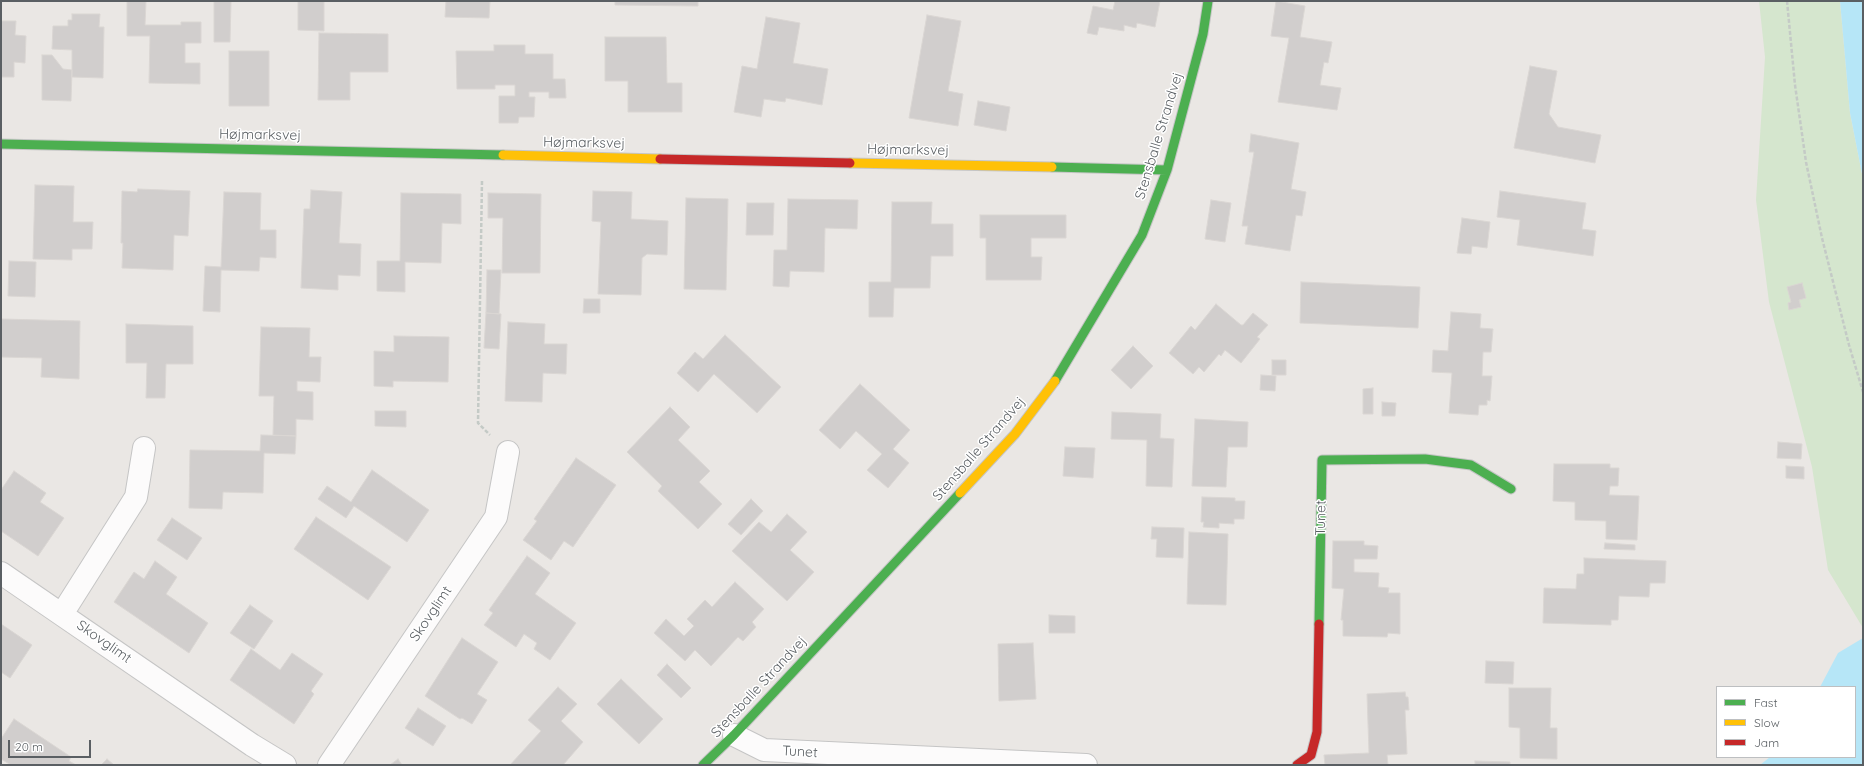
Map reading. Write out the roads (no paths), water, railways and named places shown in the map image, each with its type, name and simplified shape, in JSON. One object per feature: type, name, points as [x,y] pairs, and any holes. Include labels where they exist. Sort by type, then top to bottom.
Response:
[{"type":"street","name":"Stensballe Strandvej","points":[[703,765],[734,735],[1015,434],[1060,373],[1094,319],[1142,235],[1166,170],[1203,34],[1208,1]]},
{"type":"street","name":"Højmarksvej","points":[[1,144],[1166,170]]},
{"type":"street","name":"Skovglimt","points":[[62,614],[136,497],[144,448]]},
{"type":"street","name":"Skovglimt","points":[[330,765],[496,516],[508,452]]},
{"type":"street","name":"Tunet","points":[[1297,765],[1310,755],[1317,732],[1322,460],[1425,459],[1471,465],[1511,489]]},
{"type":"street","name":"Skovglimt","points":[[1,573],[252,745],[284,765]]},
{"type":"street","name":"Tunet","points":[[734,735],[764,750],[1086,765]]},
{"type":"water","points":[[1840,1],[1863,1],[1863,179],[1850,113]]},
{"type":"water","points":[[1863,638],[1863,765],[1760,765],[1769,758],[1856,758],[1856,686],[1821,686],[1838,653]]}]
